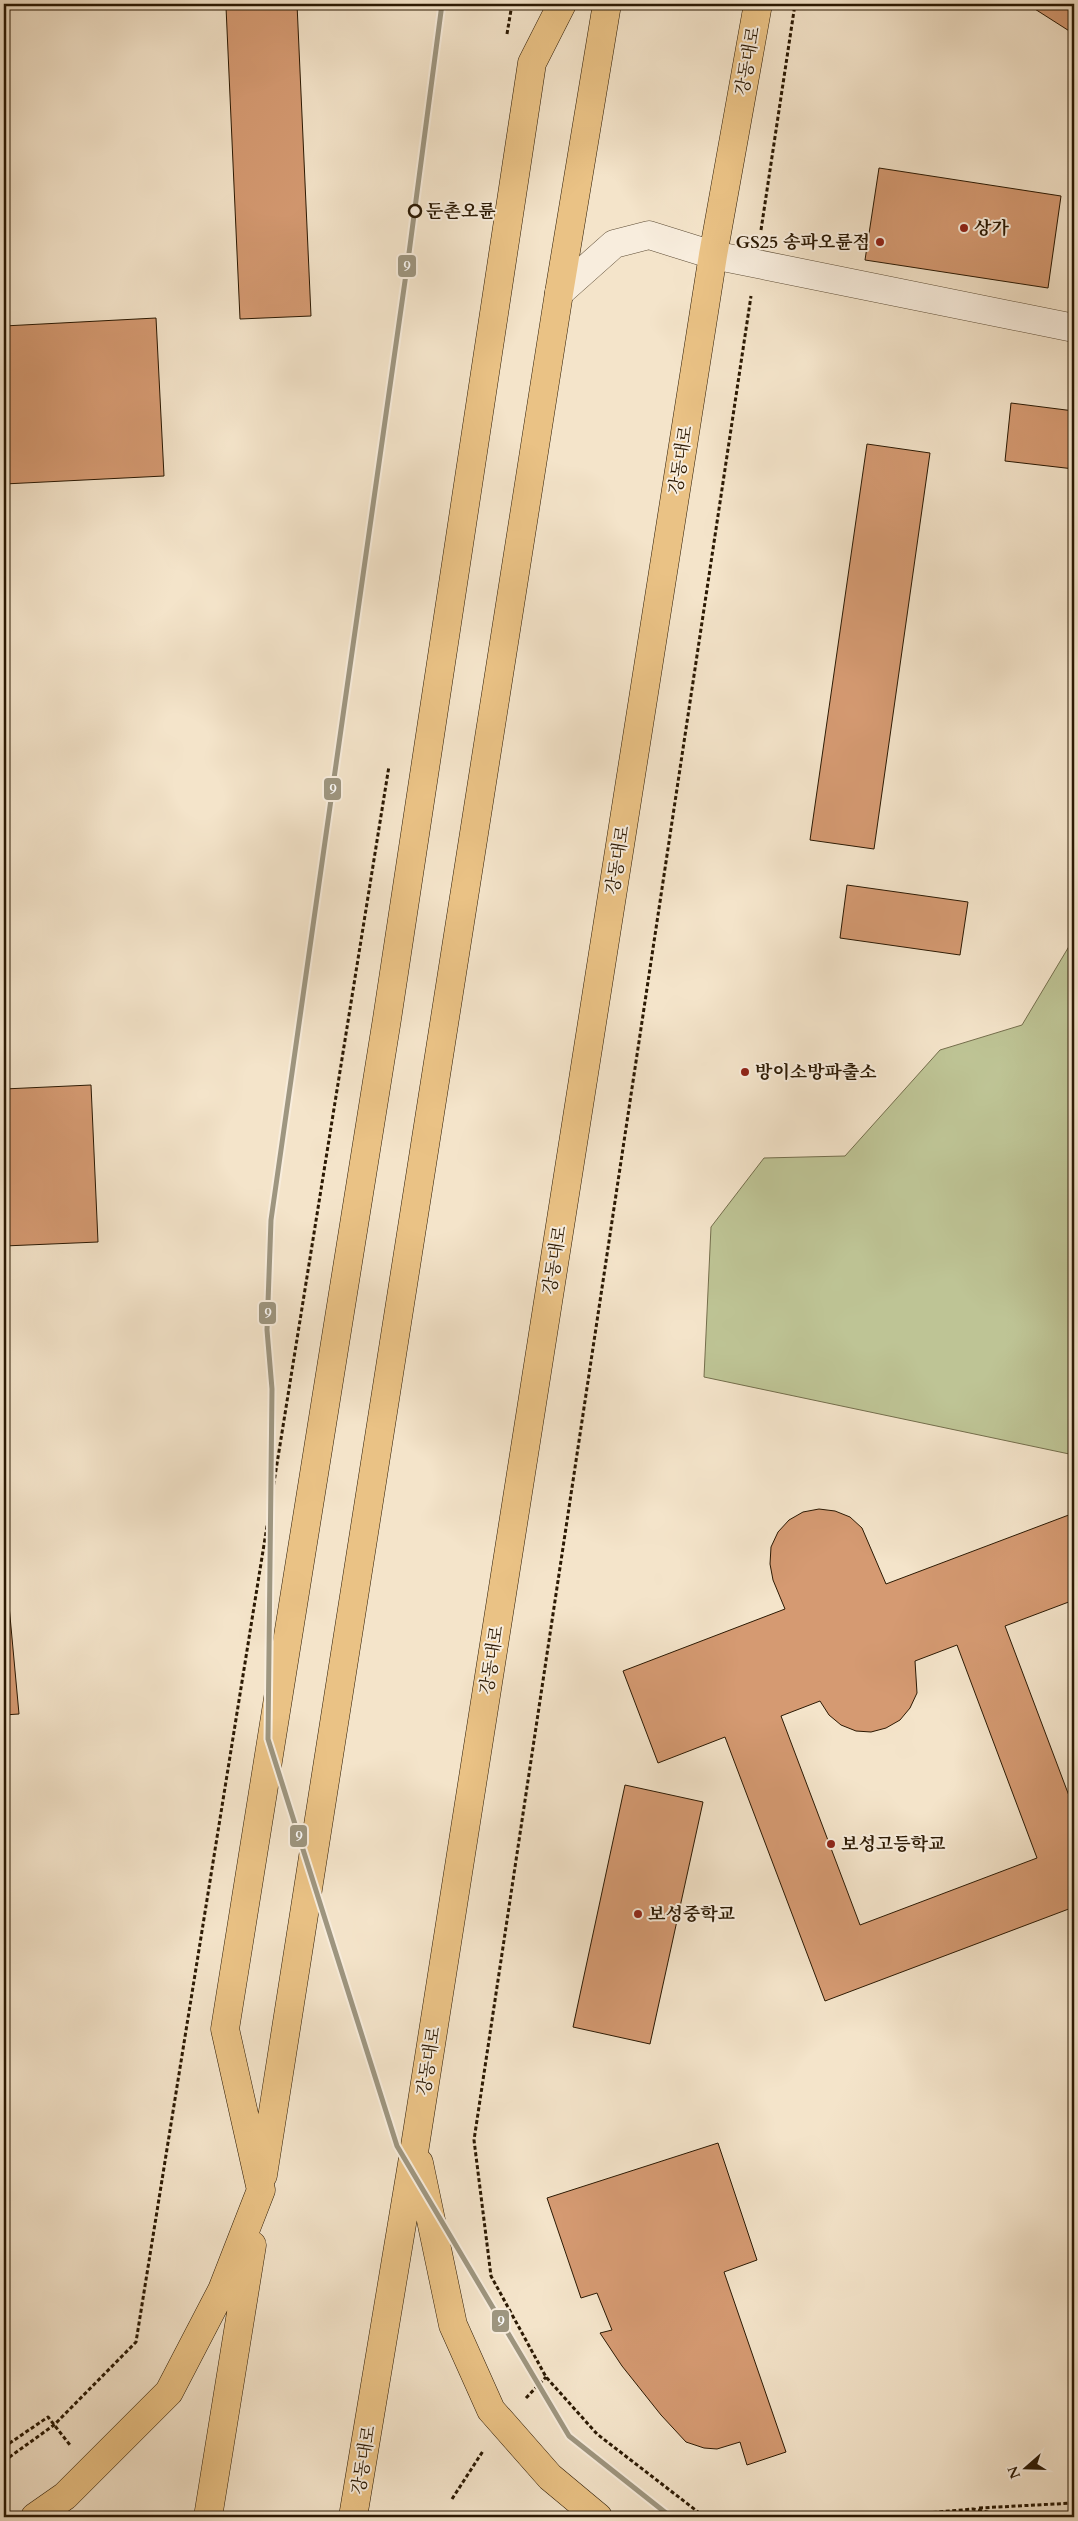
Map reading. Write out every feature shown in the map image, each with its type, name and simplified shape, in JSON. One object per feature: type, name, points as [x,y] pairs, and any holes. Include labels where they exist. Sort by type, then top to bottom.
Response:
[{"type":"main road","points":[[35,2517],[65,2496],[169,2392],[222,2290],[261,2190],[225,2029],[387,1019],[532,63],[562,4]]},
{"type":"main road","points":[[208,2517],[559,293],[607,4]]},
{"type":"main road","name":"강동대로","points":[[353,2517],[415,2146],[713,256],[758,4]]},
{"type":"main road","points":[[415,2146],[452,2325],[491,2410],[550,2477],[598,2517]]},
{"type":"street","points":[[559,293],[614,244],[649,235],[713,256],[1074,328]]},
{"type":"path","points":[[505,43],[512,4]]},
{"type":"path","points":[[712,2517],[702,2515],[597,2434],[546,2377],[491,2276],[474,2140],[795,4]]},
{"type":"path","points":[[4,2460],[54,2425],[136,2342],[390,759]]},
{"type":"path","points":[[4,2447],[48,2417],[54,2425]]},
{"type":"path","points":[[881,2517],[973,2508],[1074,2503]]},
{"type":"path","points":[[973,2508],[1011,2517]]},
{"type":"green space","points":[[1074,938],[1074,1455],[704,1377],[711,1227],[764,1158],[845,1156],[940,1050],[1022,1025]]},
{"type":"building","points":[[297,4],[311,316],[240,319],[226,7]]},
{"type":"building","points":[[1027,4],[1074,4],[1074,34]]},
{"type":"building","name":"상가","points":[[879,168],[1061,196],[1048,288],[865,260]]},
{"type":"building","points":[[156,318],[164,476],[4,484],[4,326]]},
{"type":"building","points":[[1011,403],[1074,411],[1074,469],[1005,461]]},
{"type":"building","points":[[867,444],[930,453],[874,849],[810,840]]},
{"type":"building","points":[[847,885],[968,902],[960,955],[840,938]]},
{"type":"building","points":[[91,1085],[98,1242],[4,1246],[4,1089]]},
{"type":"building","points":[[819,1509],[835,1511],[850,1517],[862,1528],[886,1584],[1074,1513],[1074,1600],[1005,1626],[1074,1809],[1074,1907],[825,2001],[725,1737],[658,1763],[623,1671],[785,1609],[773,1580],[770,1564],[771,1547],[778,1532],[789,1520],[803,1512]],"holes":[[[957,1645],[1037,1858],[860,1925],[781,1716],[820,1701],[829,1715],[841,1725],[856,1731],[871,1732],[886,1728],[900,1720],[910,1708],[917,1693],[915,1661]]]},
{"type":"building","points":[[4,1551],[19,1714],[4,1715]]},
{"type":"building","name":"보성중학교","points":[[625,1785],[703,1802],[650,2044],[573,2027]]},
{"type":"building","points":[[718,2143],[757,2260],[724,2272],[786,2452],[747,2465],[740,2442],[717,2449],[704,2448],[686,2442],[661,2415],[622,2366],[600,2333],[612,2330],[597,2293],[581,2298],[547,2198]]},
{"type":"transit line","name":"9","points":[[442,4],[409,253],[271,1220],[267,1330],[272,1389],[268,1739],[397,2146],[569,2436],[671,2517]]},
{"type":"place","name":"둔촌오륜","points":[[415,211]]},
{"type":"place","name":"상가","points":[[964,228]]},
{"type":"place","name":"GS25 송파오륜점","points":[[880,242]]},
{"type":"place","name":"방이소방파출소","points":[[745,1072]]},
{"type":"place","name":"보성고등학교","points":[[831,1844]]},
{"type":"place","name":"보성중학교","points":[[638,1914]]}]
